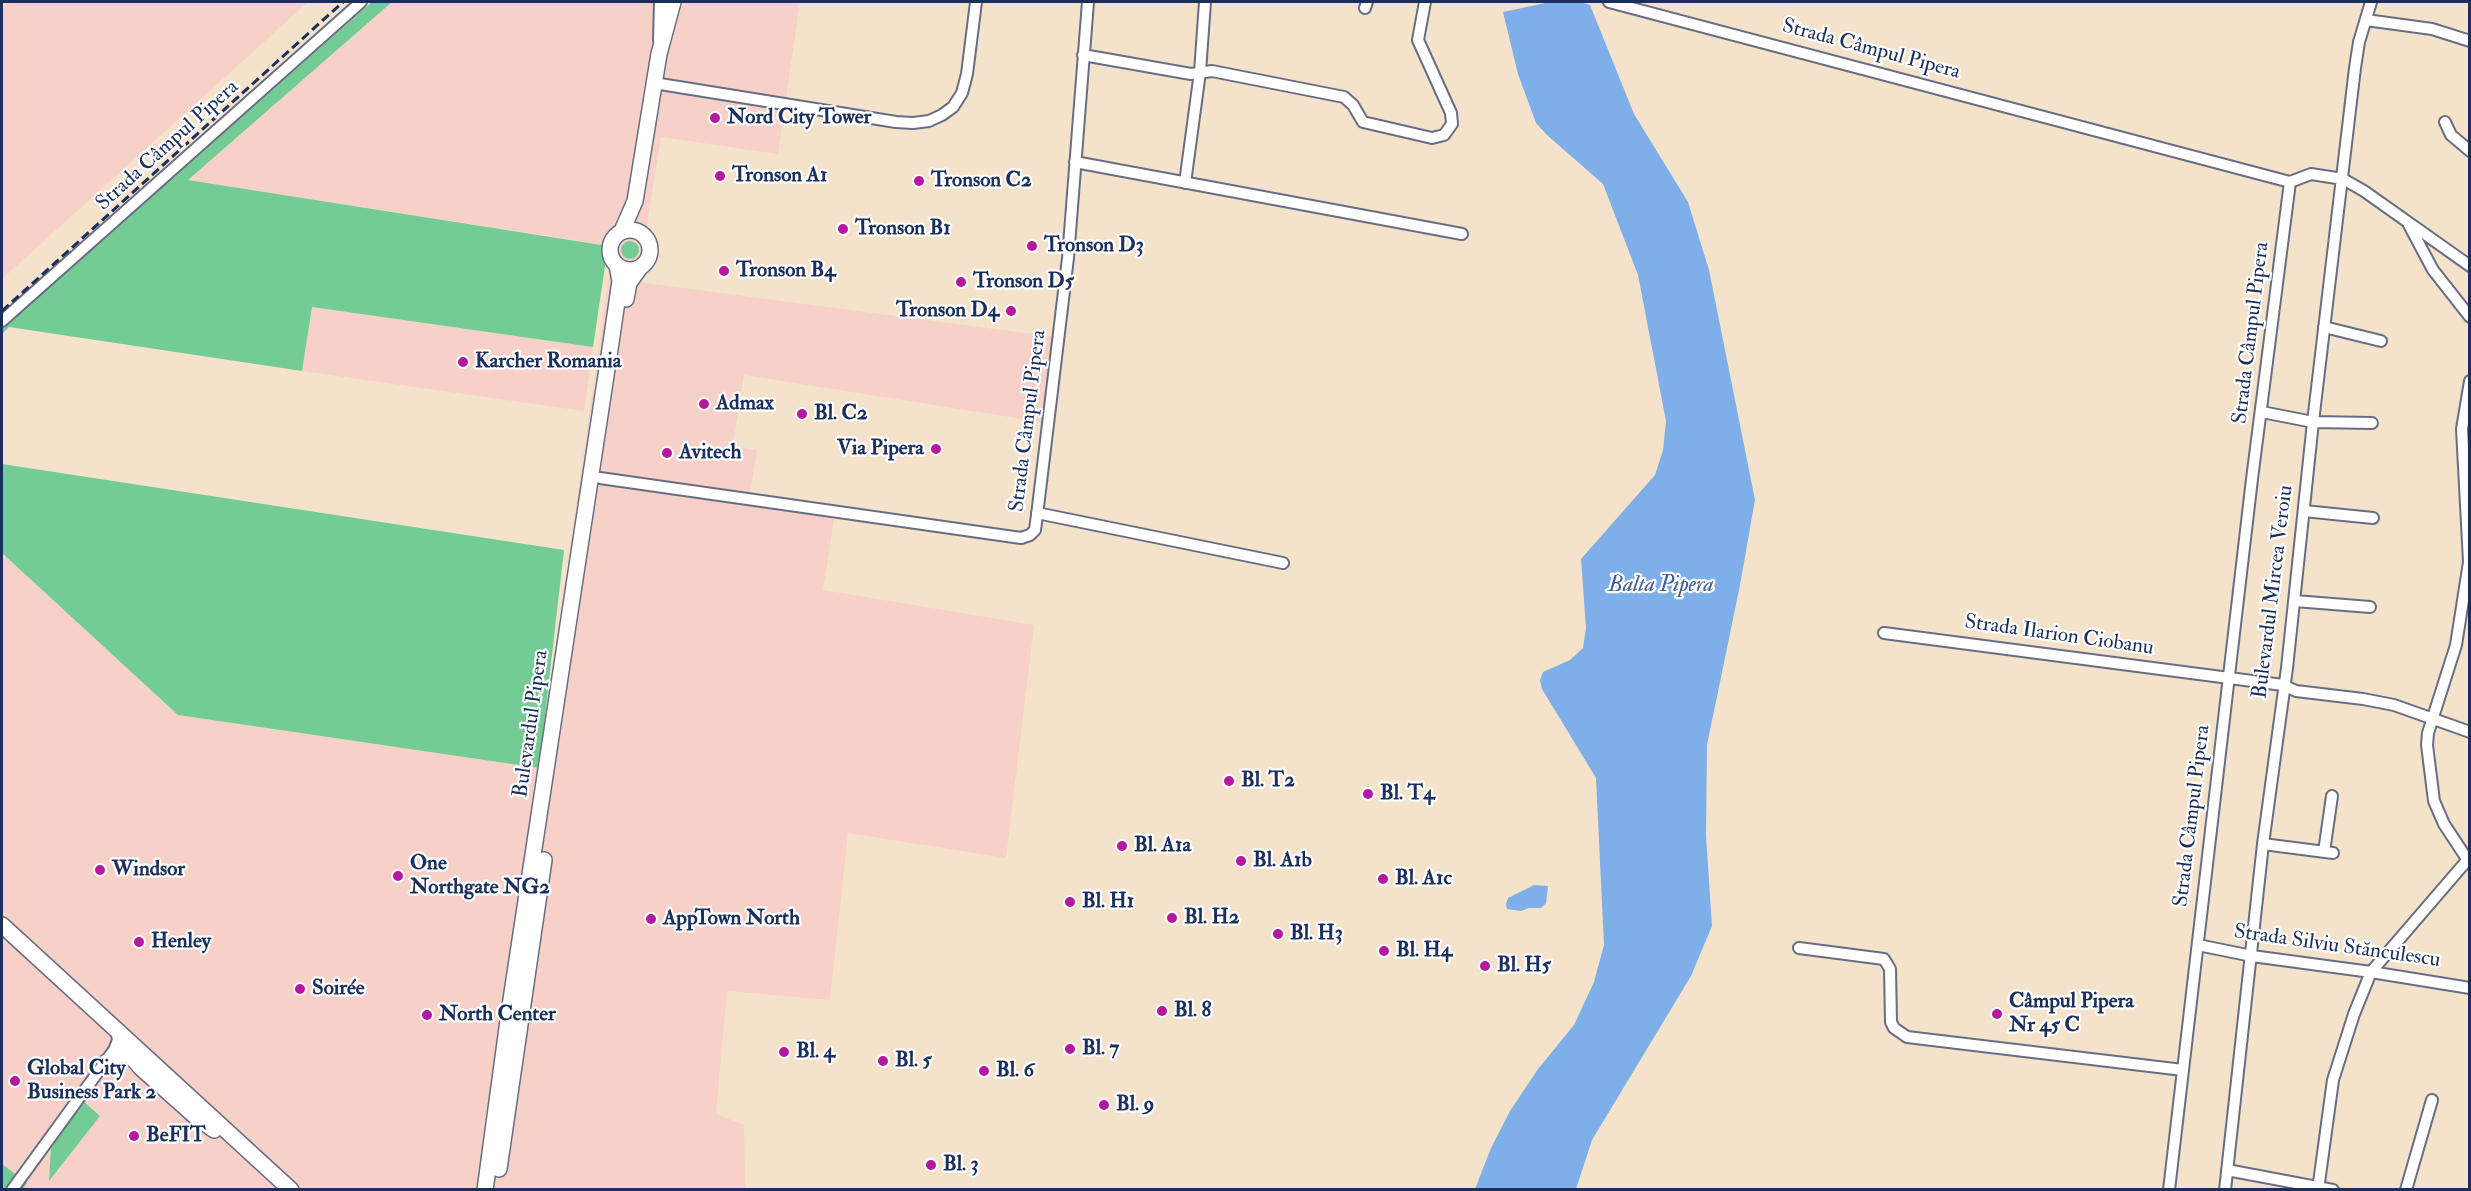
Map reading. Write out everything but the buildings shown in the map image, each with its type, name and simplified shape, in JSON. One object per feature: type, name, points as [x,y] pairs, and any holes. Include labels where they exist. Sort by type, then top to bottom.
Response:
[{"type":"main road","points":[[639,232],[636,201],[654,82],[659,54],[674,2]]},
{"type":"main road","points":[[622,231],[634,230],[648,239],[651,250],[647,261],[639,269],[627,270],[617,266],[611,256],[611,244],[622,231],[636,201]]},
{"type":"main road","name":"Bulevardul Pipera","points":[[485,1190],[510,1006],[620,281],[617,266]]},
{"type":"main road","name":"Bulevardul Pipera","points":[[495,1190],[629,283],[639,269]]},
{"type":"main road","points":[[2,925],[103,1018],[117,1035],[128,1054],[204,1123],[222,1134],[232,1136]]},
{"type":"main road","points":[[117,1035],[152,1063],[291,1190]]},
{"type":"main road","points":[[105,1063],[116,1056],[128,1054],[152,1063]]},
{"type":"street","name":"Strada Câmpul Pipera","points":[[2,321],[361,2]]},
{"type":"street","points":[[659,54],[660,2]]},
{"type":"street","points":[[654,82],[896,122],[929,121],[942,116],[953,107],[962,93],[967,74],[976,2]]},
{"type":"street","name":"Strada Câmpul Pipera","points":[[600,478],[1021,538],[1030,536],[1035,530],[1068,258],[1088,2]]},
{"type":"street","points":[[1185,183],[1200,72],[1205,2]]},
{"type":"street","points":[[1083,55],[1191,74],[1212,71],[1344,97],[1353,105],[1363,122],[1432,138],[1444,135],[1452,124],[1451,113],[1418,40],[1425,2]]},
{"type":"street","name":"Strada Câmpul Pipera","points":[[1609,2],[2290,182],[2169,1190]]},
{"type":"street","name":"Bulevardul Mircea Veroiu","points":[[2225,1190],[2263,844],[2295,601],[2313,422],[2355,69],[2371,2]]},
{"type":"street","points":[[2366,20],[2432,29],[2469,41]]},
{"type":"street","points":[[2445,122],[2451,135],[2469,151]]},
{"type":"street","points":[[1075,162],[1461,234]]},
{"type":"street","points":[[2290,182],[2312,174],[2343,178],[2469,266]]},
{"type":"street","points":[[2407,222],[2433,270],[2469,317]]},
{"type":"street","points":[[2324,327],[2381,341]]},
{"type":"street","points":[[2318,1188],[2333,1080],[2354,1014],[2371,972],[2468,858],[2445,824],[2434,801],[2427,745],[2428,733],[2456,645],[2469,562],[2462,429],[2469,381]]},
{"type":"street","points":[[2262,412],[2313,422],[2372,423]]},
{"type":"street","points":[[2304,511],[2373,518]]},
{"type":"street","points":[[1037,513],[1283,562]]},
{"type":"street","points":[[2295,601],[2370,607]]},
{"type":"street","name":"Strada Ilarion Ciobanu","points":[[1884,633],[2229,680],[2283,685],[2296,691],[2394,705],[2469,732]]},
{"type":"street","points":[[2263,844],[2329,853],[2332,796]]},
{"type":"street","name":"Strada Silviu Stănculescu","points":[[2198,945],[2252,956],[2469,988]]},
{"type":"street","points":[[1799,948],[1884,959],[1890,969],[1891,1022],[1894,1028],[1906,1037],[2183,1070]]},
{"type":"street","points":[[12,1190],[114,1050],[117,1035]]},
{"type":"street","points":[[2406,1190],[2432,1100]]},
{"type":"street","points":[[2228,1170],[2333,1190]]},
{"type":"shaded area","points":[[2,2],[308,2],[2,279]]},
{"type":"shaded area","points":[[392,2],[800,2],[778,154],[661,137],[638,282],[1055,337],[1048,423],[744,375],[733,446],[757,450],[750,493],[836,506],[823,590],[1034,625],[1006,858],[848,833],[830,1000],[727,991],[716,1114],[744,1125],[745,1189],[12,1189],[20,1178],[2,1164],[2,553],[178,715],[539,768],[613,246],[188,180]]},
{"type":"shaded area","points":[[311,307],[593,347],[584,411],[302,371]]},
{"type":"green space","points":[[372,2],[392,2],[188,180],[608,246],[593,347],[312,307],[302,371],[9,327],[2,334],[2,329]]},
{"type":"green space","points":[[630,241],[636,244],[639,250],[636,256],[630,259],[624,256],[621,250],[624,244]]},
{"type":"green space","points":[[2,464],[564,550],[539,768],[178,715],[2,553]]},
{"type":"green space","points":[[84,1102],[100,1116],[49,1181],[51,1149],[54,1142]]},
{"type":"green space","points":[[2,1164],[27,1183],[23,1189],[2,1189]]},
{"type":"water","name":"Balta Pipera","points":[[1550,2],[1580,2],[1590,5],[1634,114],[1688,202],[1709,270],[1755,500],[1707,745],[1706,835],[1712,926],[1691,976],[1592,1140],[1576,1189],[1475,1189],[1491,1148],[1510,1111],[1538,1069],[1574,1025],[1594,982],[1604,945],[1596,778],[1542,689],[1540,680],[1543,672],[1570,660],[1583,648],[1586,628],[1581,559],[1655,475],[1663,450],[1666,421],[1638,275],[1603,184],[1536,123],[1518,74],[1503,12]]},
{"type":"water","points":[[1534,885],[1548,886],[1546,903],[1541,908],[1521,911],[1507,909],[1508,898]]},
{"type":"railway","points":[[2,311],[343,2]]},
{"type":"place","name":"Nord City Tower","points":[[715,118]]},
{"type":"place","name":"Tronson A1","points":[[720,176]]},
{"type":"place","name":"Tronson C2","points":[[919,181]]},
{"type":"place","name":"Tronson B1","points":[[843,229]]},
{"type":"place","name":"Tronson D3","points":[[1032,246]]},
{"type":"place","name":"Tronson B4","points":[[724,271]]},
{"type":"place","name":"Tronson D5","points":[[961,282]]},
{"type":"place","name":"Tronson D4","points":[[1011,311]]},
{"type":"place","name":"Karcher Romania","points":[[463,362]]},
{"type":"place","name":"Admax","points":[[704,404]]},
{"type":"place","name":"Bl. C2","points":[[802,414]]},
{"type":"place","name":"Via Pipera","points":[[936,449]]},
{"type":"place","name":"Avitech","points":[[667,453]]},
{"type":"place","name":"Bl. T2","points":[[1229,781]]},
{"type":"place","name":"Bl. T4","points":[[1368,794]]},
{"type":"place","name":"Bl. A1a","points":[[1122,846]]},
{"type":"place","name":"Bl. A1b","points":[[1241,861]]},
{"type":"place","name":"Windsor","points":[[100,870]]},
{"type":"place","name":"One Northgate NG2","points":[[398,876]]},
{"type":"place","name":"Bl. A1c","points":[[1383,879]]},
{"type":"place","name":"Bl. H1","points":[[1070,902]]},
{"type":"place","name":"Bl. H2","points":[[1172,918]]},
{"type":"place","name":"AppTown North","points":[[651,919]]},
{"type":"place","name":"Bl. H3","points":[[1278,934]]},
{"type":"place","name":"Henley","points":[[139,942]]},
{"type":"place","name":"Bl. H4","points":[[1384,951]]},
{"type":"place","name":"Bl. H5","points":[[1485,966]]},
{"type":"place","name":"Soirée","points":[[300,989]]},
{"type":"place","name":"Bl. 8","points":[[1162,1011]]},
{"type":"place","name":"Câmpul Pipera Nr 45 C","points":[[1997,1014]]},
{"type":"place","name":"North Center","points":[[427,1015]]},
{"type":"place","name":"Bl. 7","points":[[1070,1049]]},
{"type":"place","name":"Bl. 4","points":[[784,1052]]},
{"type":"place","name":"Bl. 5","points":[[883,1061]]},
{"type":"place","name":"Bl. 6","points":[[984,1071]]},
{"type":"place","name":"Global City Business Park 2","points":[[15,1081]]},
{"type":"place","name":"Bl. 9","points":[[1104,1105]]},
{"type":"place","name":"BeFIT","points":[[134,1136]]},
{"type":"place","name":"Bl. 3","points":[[931,1165]]}]
